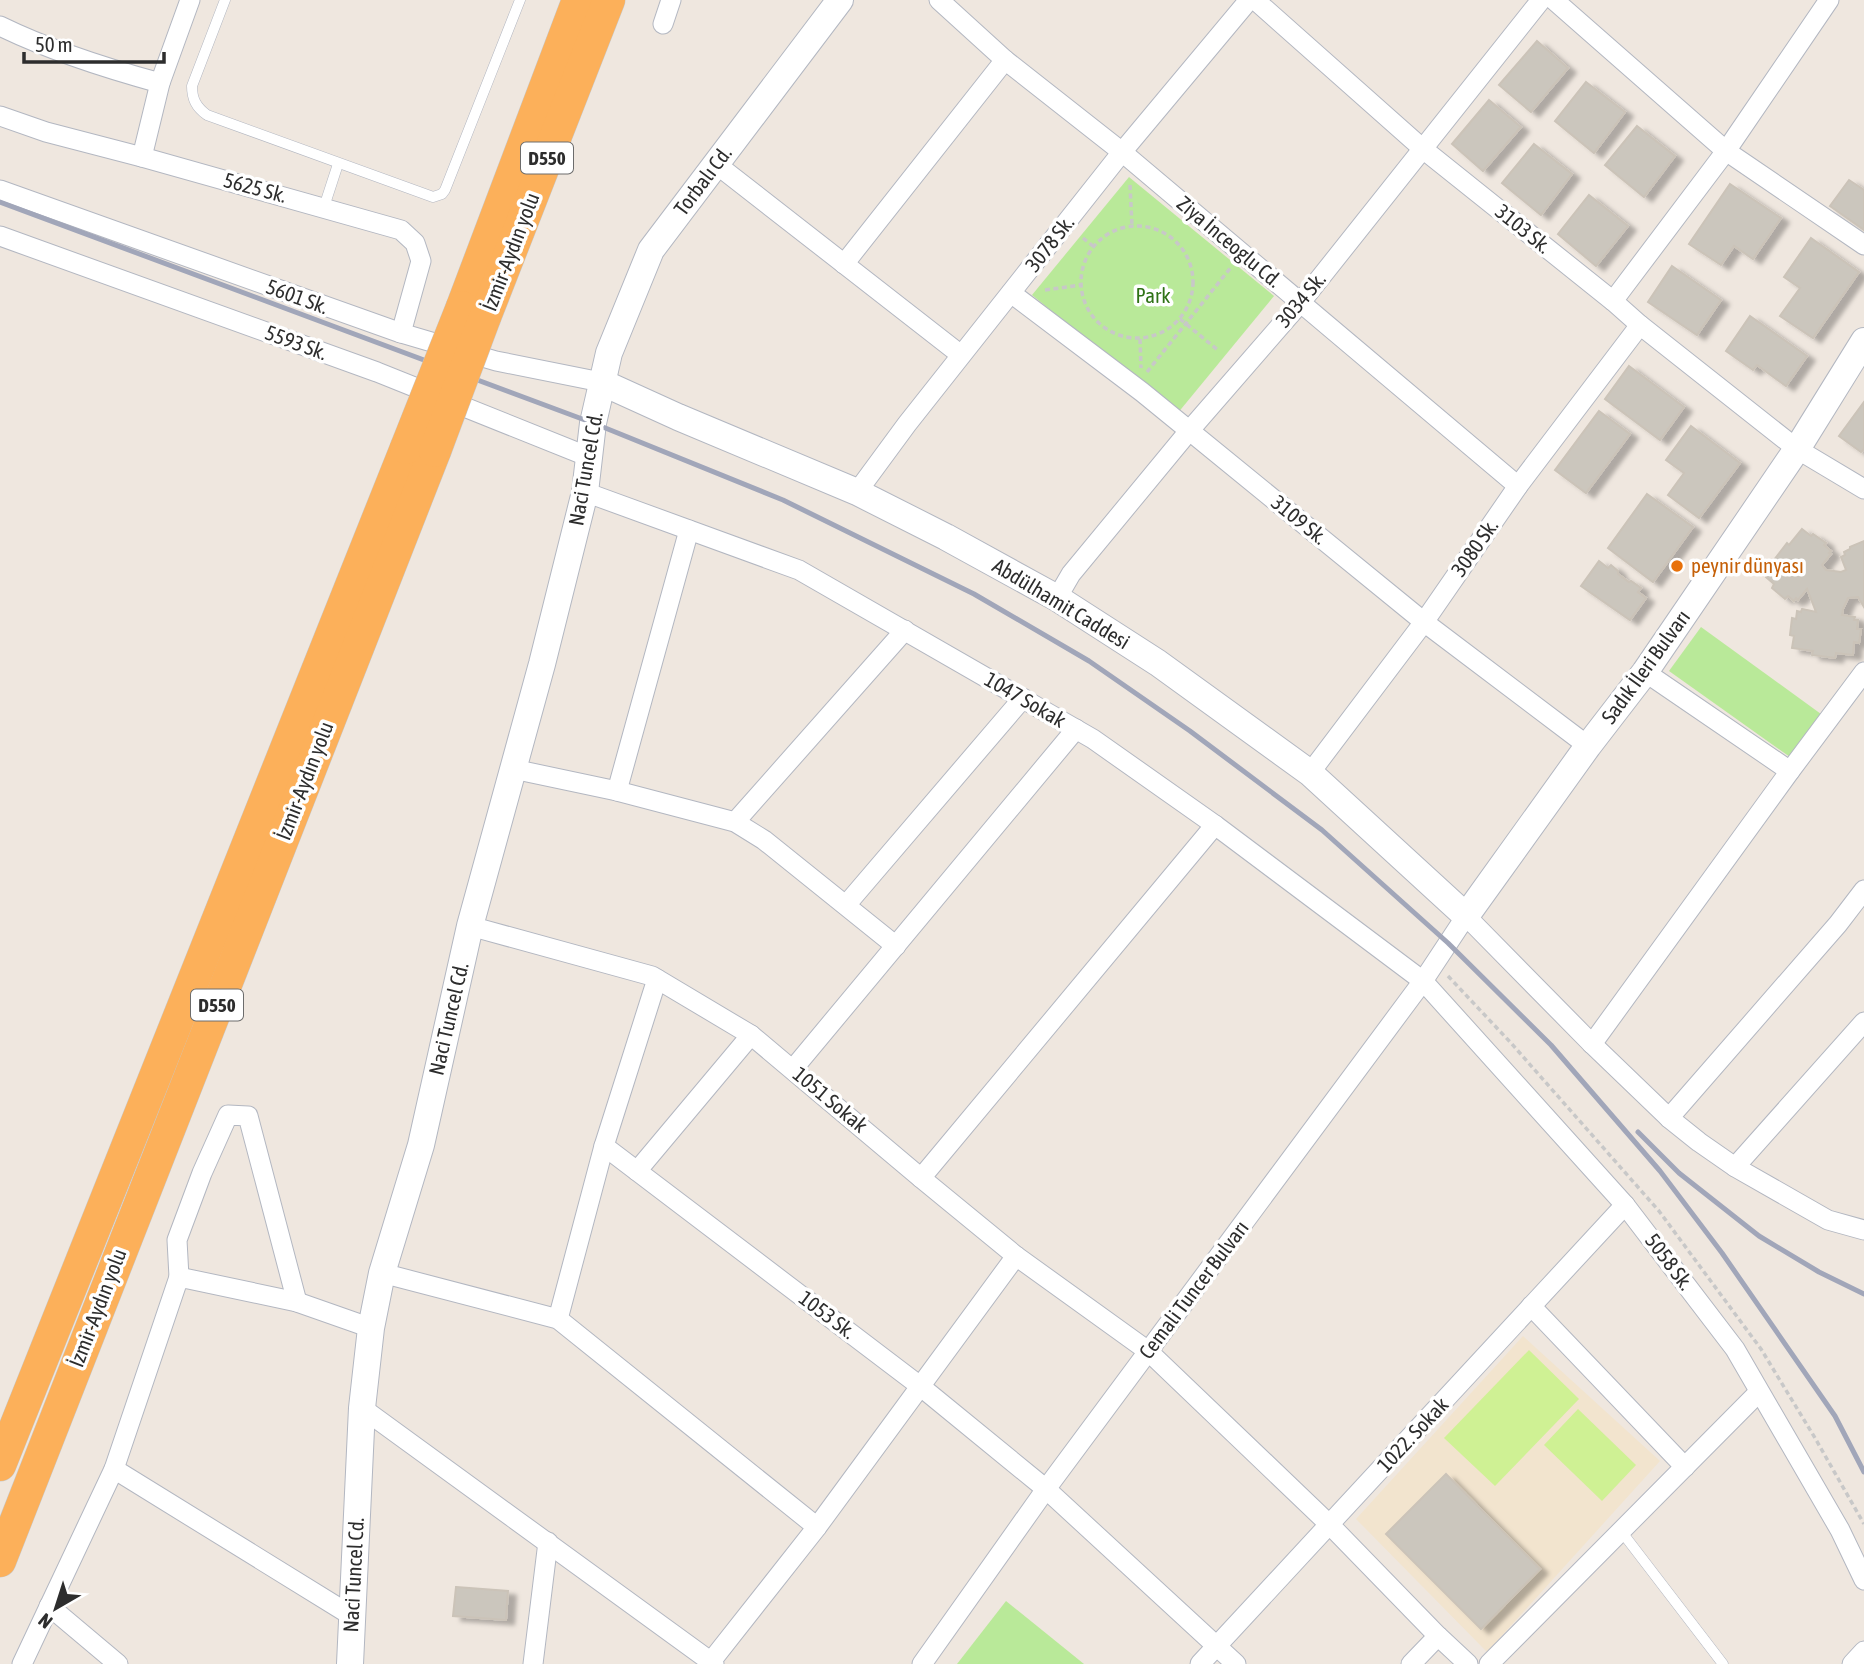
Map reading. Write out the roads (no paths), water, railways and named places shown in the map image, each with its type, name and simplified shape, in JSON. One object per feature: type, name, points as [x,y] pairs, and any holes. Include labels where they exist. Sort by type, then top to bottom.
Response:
[{"type":"highway","name":"D550","points":[[474,312],[578,0]]},
{"type":"highway","name":"İzmir-Aydın yolu","points":[[0,1561],[420,449],[474,312],[609,0]]},
{"type":"highway","name":"İzmir-Aydın yolu","points":[[0,1465],[420,449]]},
{"type":"main road","name":"Torbalı Cd.","points":[[601,382],[609,353],[651,250],[840,0]]},
{"type":"main road","name":"Sadık İleri Bulvarı","points":[[1466,916],[1588,746],[1645,672],[1797,449],[1864,341]]},
{"type":"main road","name":"Naci Tuncel Cd.","points":[[349,1664],[362,1408],[371,1328],[382,1273],[421,1145],[470,926],[542,664],[585,492],[601,382]]},
{"type":"main road","name":"Abdülhamit Caddesi","points":[[601,382],[857,492],[1057,598],[1158,663],[1310,772],[1466,916]]},
{"type":"street","points":[[142,157],[160,83],[190,0]]},
{"type":"street","points":[[663,24],[671,0]]},
{"type":"street","name":"Ziya İnceoglu Cd.","points":[[939,0],[1005,60],[1122,152],[1518,485]]},
{"type":"street","name":"3078 Sk.","points":[[857,492],[961,355],[1122,152],[1249,0]]},
{"type":"street","name":"3103 Sk.","points":[[1255,0],[1423,149],[1640,325],[1797,449],[1864,489]]},
{"type":"street","name":"3034 Sk.","points":[[1057,598],[1071,574],[1189,431],[1301,302],[1541,0]]},
{"type":"street","points":[[1554,0],[1727,151],[1864,246]]},
{"type":"street","points":[[1613,301],[1727,151],[1829,0]]},
{"type":"street","points":[[0,26],[87,62],[160,83]]},
{"type":"street","points":[[844,264],[1005,60]]},
{"type":"street","name":"5625 Sk.","points":[[0,116],[46,132],[401,230],[415,243],[421,261],[401,333]]},
{"type":"street","points":[[716,164],[961,355]]},
{"type":"street","name":"5601 Sk.","points":[[0,190],[401,333],[496,361],[601,382]]},
{"type":"street","name":"5593 Sk.","points":[[0,236],[377,372],[589,457]]},
{"type":"street","name":"3109 Sk.","points":[[1011,293],[1142,392],[1424,622],[1588,746]]},
{"type":"street","name":"3080 Sk.","points":[[1310,772],[1424,622],[1518,485],[1640,325]]},
{"type":"street","name":"1047 Sokak","points":[[585,492],[799,570],[1023,698],[1104,746],[1215,825],[1423,981]]},
{"type":"street","points":[[617,791],[689,530]]},
{"type":"street","points":[[735,822],[905,630]]},
{"type":"street","points":[[1645,672],[1790,771]]},
{"type":"street","points":[[1592,1044],[1864,672]]},
{"type":"street","points":[[845,905],[1023,698]]},
{"type":"street","points":[[793,1069],[1076,729]]},
{"type":"street","points":[[513,769],[617,791],[735,822],[764,840],[896,946]]},
{"type":"street","points":[[921,1178],[1215,825]]},
{"type":"street","points":[[1669,1118],[1864,890]]},
{"type":"street","points":[[1466,916],[1592,1044],[1669,1118],[1699,1142],[1735,1167],[1828,1220],[1864,1230]]},
{"type":"street","name":"Cemali Tuncer Bulvarı","points":[[922,1664],[1046,1489],[1423,981],[1466,916]]},
{"type":"street","name":"1051 Sokak","points":[[470,926],[652,976],[751,1035],[1016,1256],[1149,1351],[1330,1525],[1468,1664]]},
{"type":"street","points":[[558,1319],[604,1146],[657,979]]},
{"type":"street","name":"5058 Sk.","points":[[1423,981],[1625,1205],[1735,1349],[1840,1530],[1864,1580]]},
{"type":"street","points":[[1735,1167],[1864,1022]]},
{"type":"street","points":[[637,1171],[751,1035]]},
{"type":"street","points":[[22,1664],[114,1469],[179,1278],[177,1240],[202,1173],[228,1115],[248,1116],[297,1302]]},
{"type":"street","name":"1053 Sk.","points":[[604,1146],[920,1386],[1046,1489],[1236,1664]]},
{"type":"street","name":"1022. Sokak","points":[[1200,1664],[1625,1205]]},
{"type":"street","points":[[362,1408],[712,1663],[817,1527],[1016,1256]]},
{"type":"street","points":[[382,1273],[558,1319],[817,1527]]},
{"type":"street","points":[[179,1278],[297,1302],[371,1328]]},
{"type":"street","points":[[1531,1306],[1685,1467]]},
{"type":"street","points":[[1489,1664],[1759,1392]]},
{"type":"street","points":[[114,1469],[352,1616]]},
{"type":"street","points":[[533,1664],[548,1542]]},
{"type":"street","points":[[49,1606],[118,1664]]},
{"type":"street","points":[[1411,1664],[1438,1636]]},
{"type":"street","points":[[1852,1664],[1864,1651]]},
{"type":"lane","points":[[225,0],[192,86],[195,103],[200,110],[207,115],[429,197],[442,194],[450,177],[520,0]]},
{"type":"lane","points":[[324,207],[338,164]]},
{"type":"lane","points":[[1621,1531],[1723,1664]]},
{"type":"railway","points":[[0,202],[593,423],[783,500],[974,594],[1089,661],[1190,731],[1322,830],[1448,943],[1551,1045],[1660,1171],[1722,1253],[1835,1416],[1864,1472]]},
{"type":"railway","points":[[1638,1132],[1679,1173],[1759,1236],[1819,1272],[1864,1294]]},
{"type":"place","name":"peynir dünyası","points":[[1677,566]]},
{"type":"park label","name":"Park","points":[[1153,296]]}]
